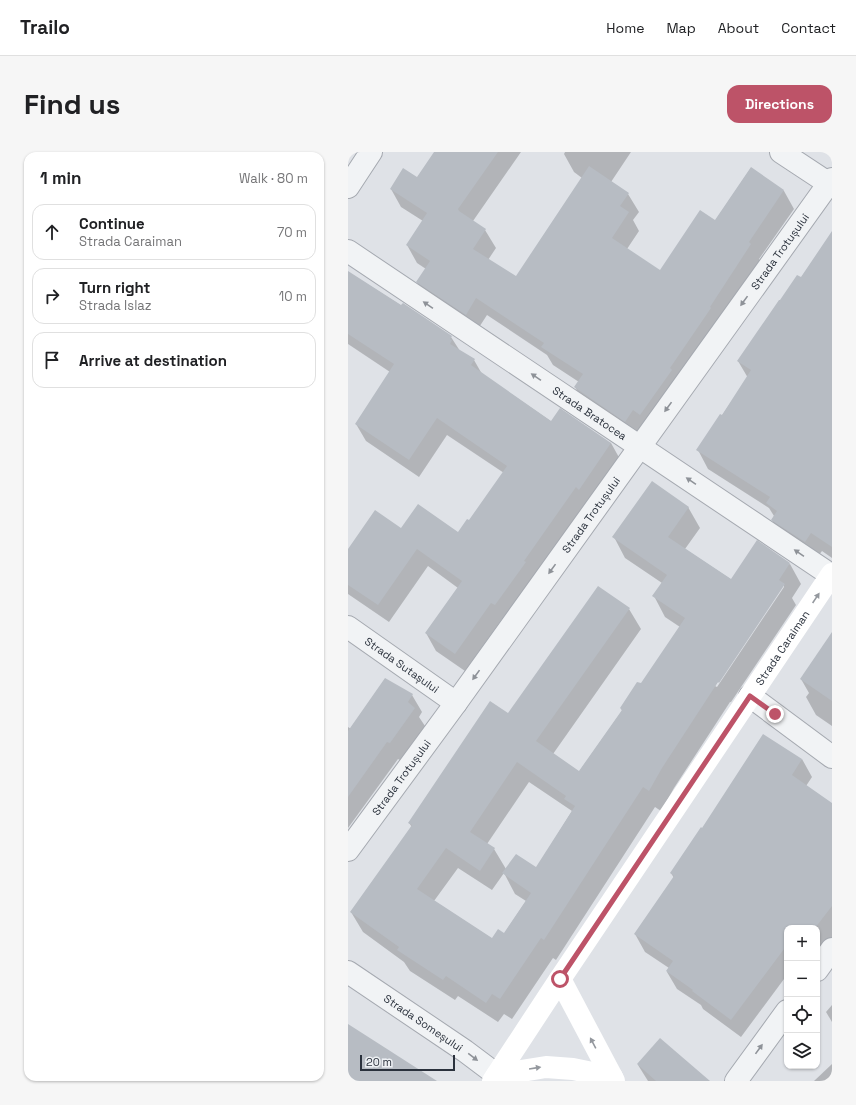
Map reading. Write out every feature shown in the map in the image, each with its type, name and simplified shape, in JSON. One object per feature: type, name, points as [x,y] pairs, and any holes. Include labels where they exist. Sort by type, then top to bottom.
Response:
[{"type":"street","points":[[348,187],[371,152]]},
{"type":"street","points":[[781,152],[830,181]]},
{"type":"street","name":"Strada Trotușului","points":[[348,850],[456,703],[830,181]]},
{"type":"street","name":"Strada Bratocea","points":[[348,252],[832,574]]},
{"type":"street","name":"Strada Caraiman","points":[[495,1078],[832,574]]},
{"type":"street","name":"Strada Sutașului","points":[[348,627],[456,703]]},
{"type":"street","points":[[750,696],[832,757]]},
{"type":"street","points":[[820,966],[832,949]]},
{"type":"street","name":"Strada Someșului","points":[[348,972],[465,1051],[495,1078]]},
{"type":"street","points":[[560,979],[613,1079]]},
{"type":"street","points":[[736,1081],[784,1015]]},
{"type":"street","points":[[495,1078],[546,1067],[573,1069],[613,1079]]},
{"type":"building","points":[[434,152],[498,152],[458,209],[486,229],[473,249],[516,276],[589,166],[629,193],[620,206],[629,212],[612,238],[660,270],[700,210],[715,220],[751,167],[784,190],[749,242],[751,244],[710,307],[711,308],[670,368],[672,370],[640,415],[633,410],[625,422],[574,387],[583,374],[541,347],[544,343],[476,298],[466,315],[416,282],[430,261],[406,245],[427,213],[390,189],[403,168],[417,177]]},
{"type":"building","points":[[832,231],[832,547],[811,533],[805,542],[771,520],[777,511],[766,503],[770,497],[696,450],[720,414],[722,415],[751,370],[737,361],[797,275],[801,277]]},
{"type":"building","points":[[348,271],[401,305],[403,303],[452,336],[450,339],[452,340],[450,344],[475,359],[471,365],[551,421],[560,408],[611,443],[579,490],[576,487],[524,561],[526,562],[495,605],[491,603],[455,654],[425,633],[462,581],[417,549],[378,605],[348,585],[348,549],[375,510],[401,528],[418,504],[458,532],[467,519],[469,520],[507,466],[437,418],[409,460],[355,424],[394,364],[348,334]]},
{"type":"building","points":[[652,481],[689,507],[668,537],[731,579],[757,540],[790,563],[779,580],[785,584],[719,683],[718,682],[662,768],[649,791],[643,787],[544,940],[541,938],[500,999],[492,994],[486,1003],[446,976],[443,980],[397,950],[399,947],[350,912],[412,825],[408,823],[490,701],[508,713],[598,586],[630,608],[536,741],[579,771],[622,710],[620,708],[637,682],[641,683],[685,618],[652,596],[667,575],[612,537]],"holes":[[[517,762],[566,796],[564,799],[575,806],[536,867],[516,854],[502,873],[531,893],[504,933],[498,929],[492,938],[417,889],[446,848],[480,871],[495,848],[470,832]]]},
{"type":"building","points":[[832,632],[832,701],[800,679]]},
{"type":"building","points":[[385,678],[413,694],[408,702],[415,708],[390,743],[387,742],[348,797],[348,731]]},
{"type":"building","points":[[763,734],[802,759],[792,775],[832,803],[832,906],[817,925],[784,925],[784,949],[731,1020],[666,971],[673,961],[634,934],[674,876],[670,873],[701,827],[702,828]]},
{"type":"building","points":[[348,1024],[437,1081],[348,1081]]},
{"type":"building","points":[[660,1038],[710,1081],[656,1081],[637,1064]]},
{"type":"route","points":[[560,979],[750,696],[775,714]]}]
